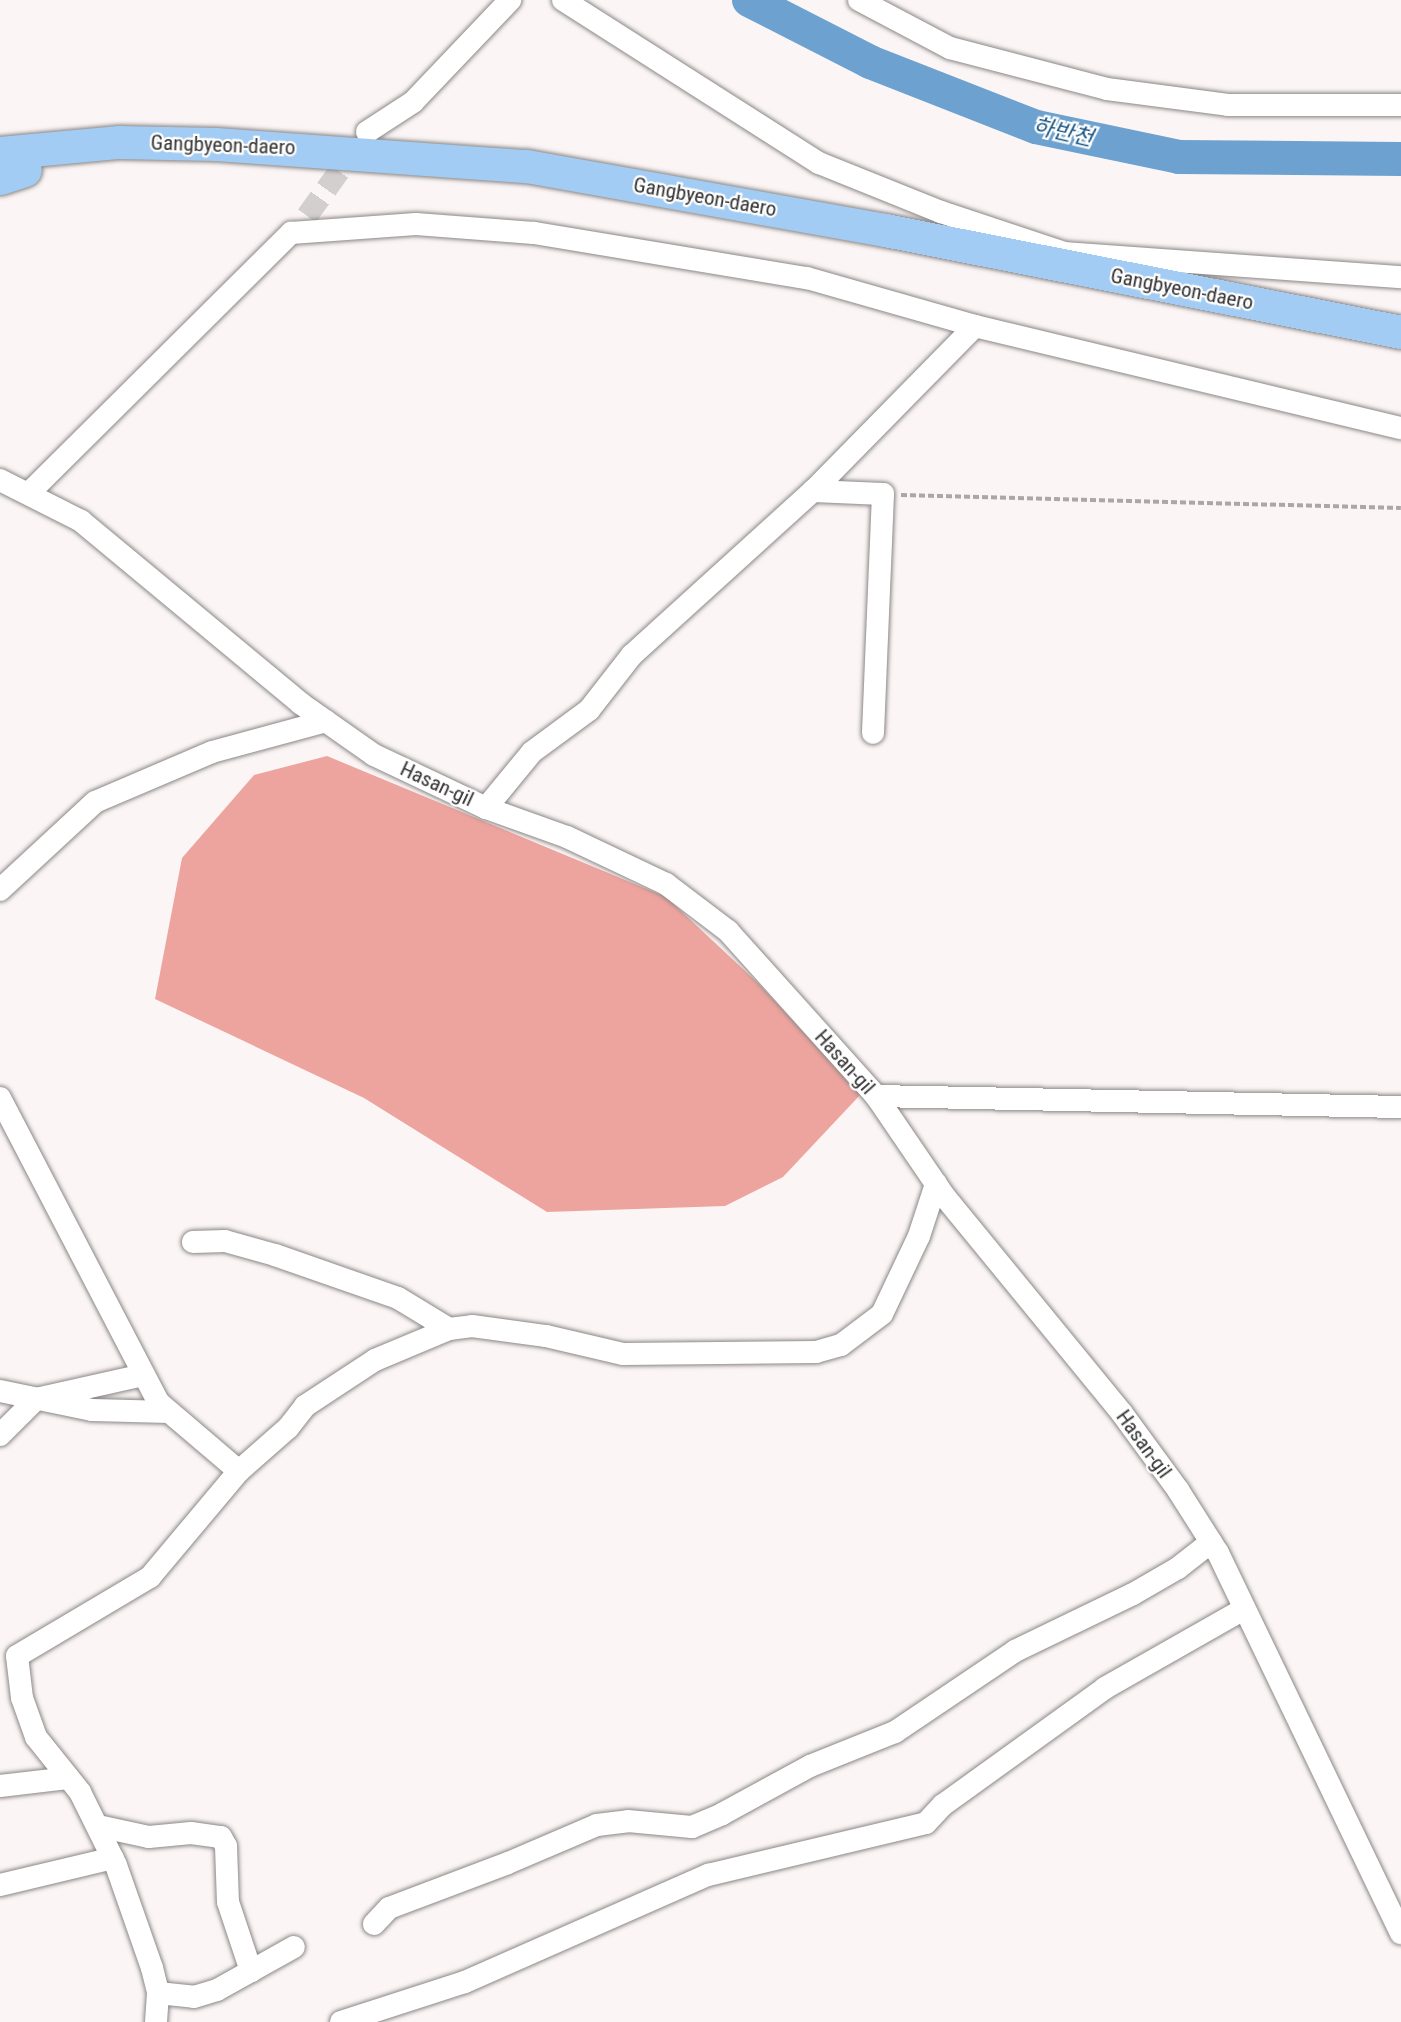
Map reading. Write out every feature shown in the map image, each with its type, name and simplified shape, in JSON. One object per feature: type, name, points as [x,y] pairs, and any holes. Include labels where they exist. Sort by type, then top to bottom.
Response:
[{"type":"highway","name":"Gangbyeon-daero","points":[[7,162],[119,142],[344,150],[526,166],[873,228],[1401,332]]},
{"type":"highway","name":"Gangbyeon-daero","points":[[7,162],[220,166],[474,182],[647,206],[858,243],[1276,330],[1401,352]]},
{"type":"street","points":[[367,132],[413,102],[510,0]]},
{"type":"street","points":[[563,0],[819,164],[941,212],[1064,253],[1401,277]]},
{"type":"street","points":[[859,0],[950,48],[1107,89],[1227,105],[1401,105]]},
{"type":"street","points":[[30,492],[307,216]]},
{"type":"street","points":[[291,233],[416,224],[534,234],[807,278],[975,326],[1401,428]]},
{"type":"street","points":[[486,808],[532,752],[589,710],[632,655],[813,491],[975,326]]},
{"type":"street","name":"Hasan-gil","points":[[0,480],[30,492],[81,520],[326,721],[374,755],[486,808],[567,837],[666,884],[728,931],[876,1096],[936,1184],[1121,1412],[1211,1542],[1401,1933]]},
{"type":"street","points":[[813,491],[882,494],[873,733]]},
{"type":"street","points":[[0,890],[95,801],[212,752],[326,721]]},
{"type":"street","points":[[876,1096],[1401,1107]]},
{"type":"street","points":[[0,1098],[143,1375],[169,1412],[239,1471]]},
{"type":"street","points":[[156,2022],[158,1994],[139,1927],[113,1858],[98,1826],[68,1778],[36,1737],[9,1657],[150,1577],[239,1471],[321,1392],[375,1360],[449,1329],[472,1326],[505,1330],[623,1354],[816,1352],[842,1345],[882,1314],[919,1236],[936,1184]]},
{"type":"street","points":[[193,1242],[225,1241],[275,1255],[398,1298],[449,1329]]},
{"type":"street","points":[[0,1435],[36,1399],[143,1375]]},
{"type":"street","points":[[0,1391],[92,1410],[169,1412]]},
{"type":"street","points":[[375,1924],[389,1908],[508,1863],[597,1825],[628,1821],[692,1827],[810,1766],[895,1732],[1015,1651],[1133,1594],[1178,1568],[1211,1542]]},
{"type":"street","points":[[341,2022],[487,1973],[708,1875],[926,1823],[943,1805],[1105,1688],[1244,1609]]},
{"type":"street","points":[[0,1786],[68,1778]]},
{"type":"street","points":[[98,1826],[149,1837],[191,1833],[221,1837],[226,1846],[228,1902],[251,1971]]},
{"type":"street","points":[[0,1885],[113,1858]]},
{"type":"street","points":[[158,1994],[194,1997],[217,1990],[294,1947]]},
{"type":"path","points":[[882,494],[1401,508]]},
{"type":"shaded area","points":[[327,756],[666,897],[759,984],[861,1094],[783,1177],[725,1206],[547,1212],[364,1098],[155,999],[182,858],[254,775]]},
{"type":"waterway","name":"하반천","points":[[749,0],[870,62],[1036,127],[1179,157],[1401,159]]},
{"type":"tunnel","points":[[307,216],[358,145]]}]
